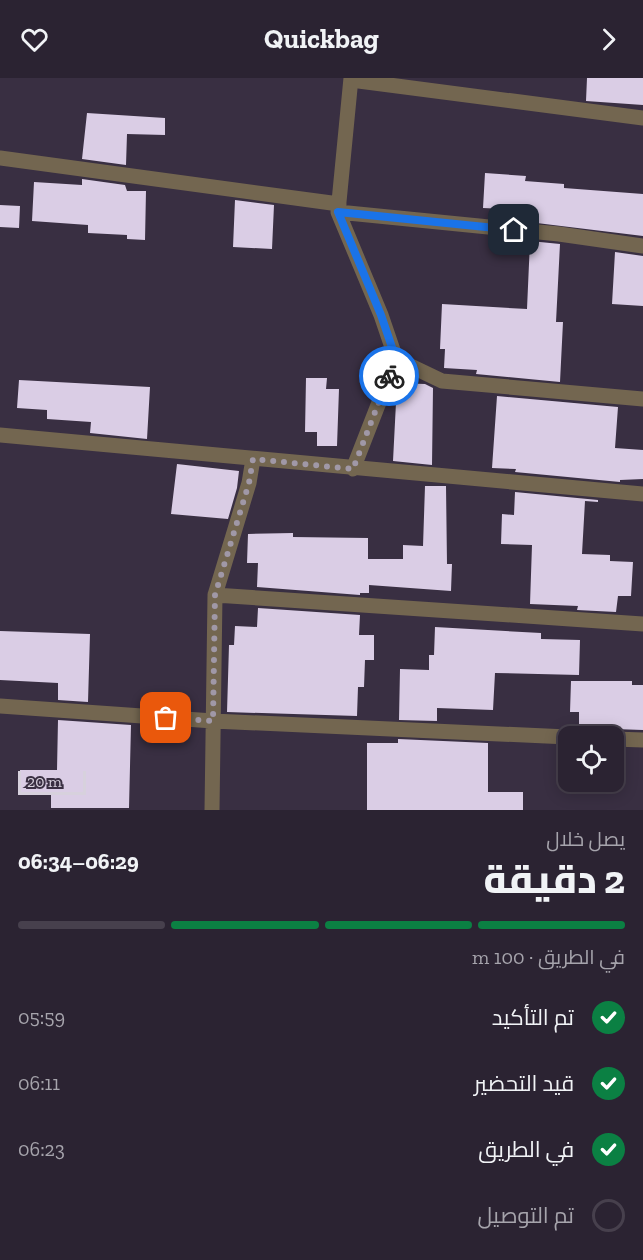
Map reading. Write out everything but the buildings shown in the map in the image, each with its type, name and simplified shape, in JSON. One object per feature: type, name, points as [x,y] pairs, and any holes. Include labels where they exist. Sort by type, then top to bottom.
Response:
[{"type":"street","points":[[353,469],[396,359],[338,208],[351,79],[643,118]]},
{"type":"street","points":[[0,158],[338,208],[643,246]]},
{"type":"street","points":[[396,359],[442,381],[643,399]]},
{"type":"street","points":[[0,435],[643,494]]},
{"type":"street","points":[[212,810],[215,595],[249,483],[253,459]]},
{"type":"street","points":[[215,595],[643,624]]},
{"type":"street","points":[[0,706],[213,721],[558,737]]},
{"type":"street","points":[[624,739],[643,740]]},
{"type":"way so far","points":[[166,718],[213,721],[215,595],[249,483],[253,459],[353,469],[389,376]]},
{"type":"route","points":[[389,376],[396,359],[381,315],[354,256],[338,212],[514,230]]}]
